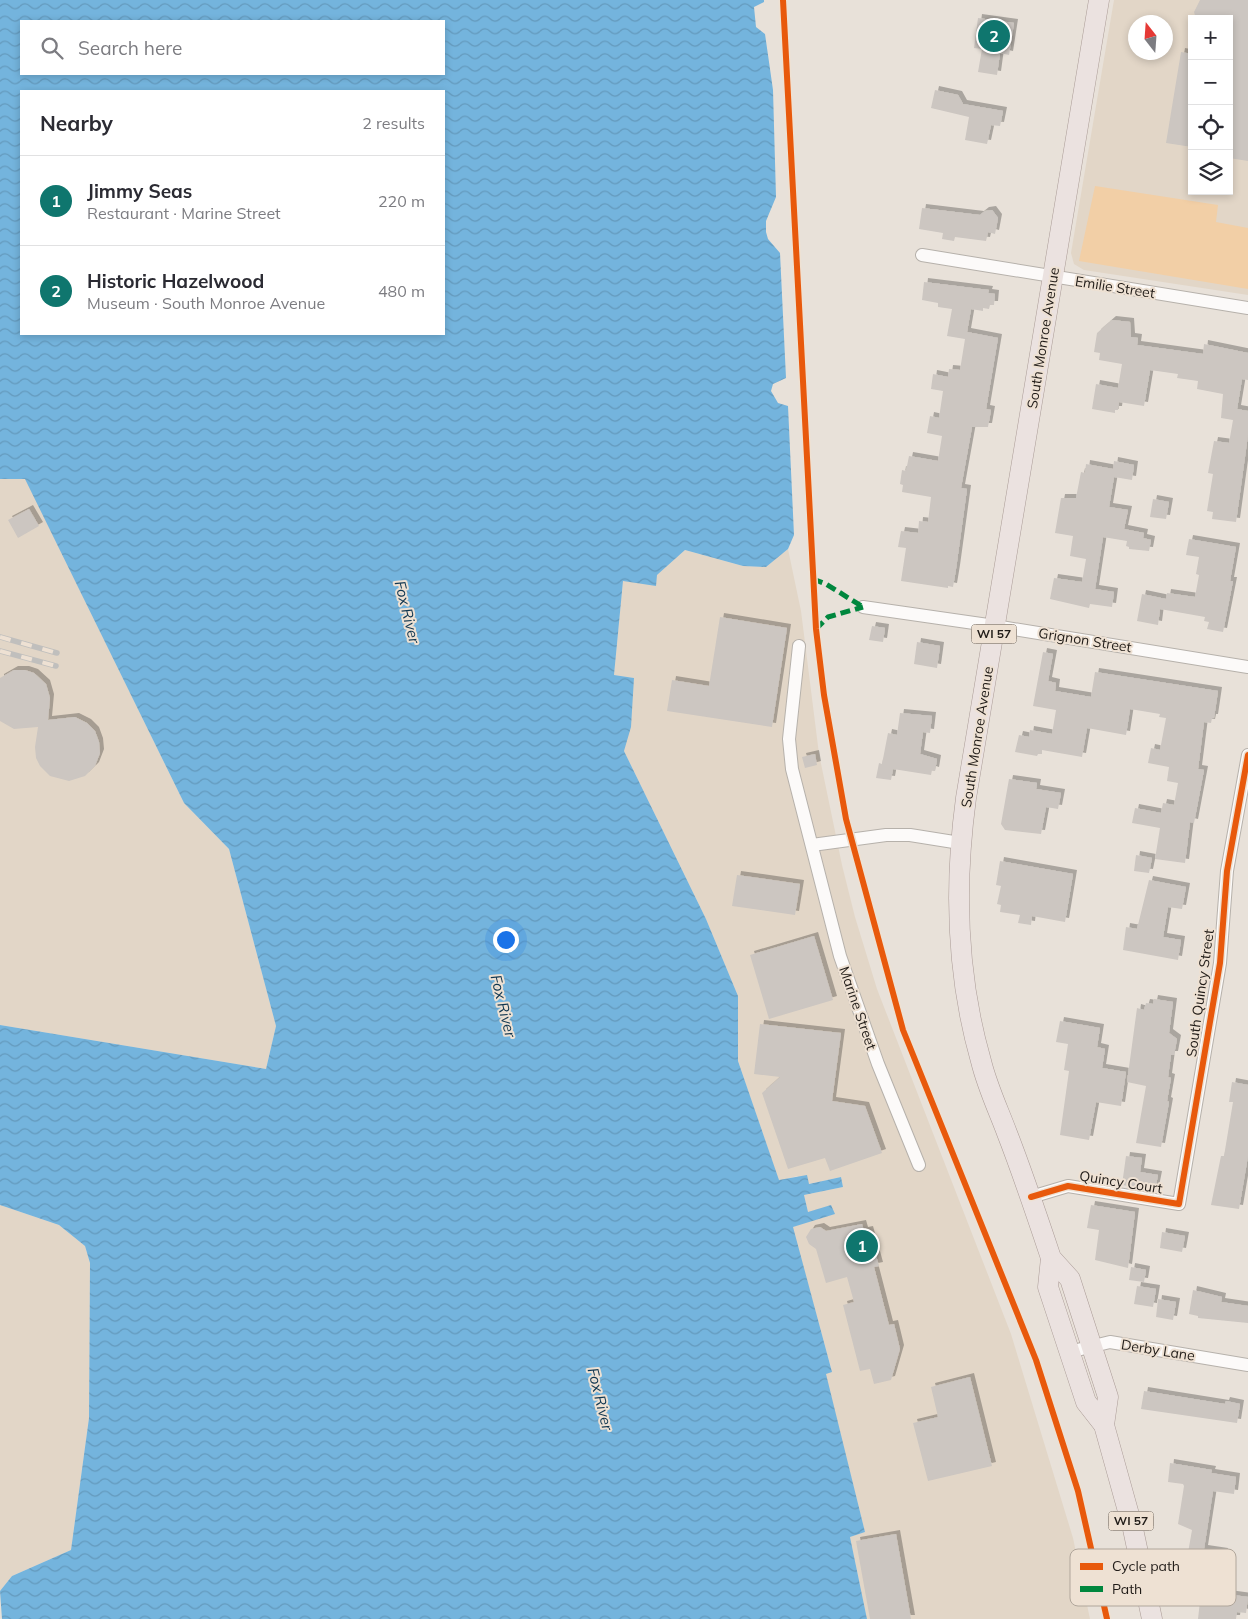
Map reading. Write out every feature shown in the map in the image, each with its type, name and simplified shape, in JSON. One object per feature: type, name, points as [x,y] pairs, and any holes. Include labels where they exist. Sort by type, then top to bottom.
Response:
[{"type":"main road","name":"South Monroe Avenue","points":[[1099,0],[960,843],[957,894],[958,934],[969,1014],[981,1063],[1031,1197],[1051,1258],[1070,1279],[1108,1396],[1104,1425]]},
{"type":"main road","name":"South Monroe Avenue","points":[[1051,1258],[1048,1287],[1086,1402],[1104,1425],[1137,1549]]},
{"type":"main road","name":"South Monroe Avenue","points":[[1149,1606],[1152,1619]]},
{"type":"street","name":"Emilie Street","points":[[922,255],[1248,308]]},
{"type":"street","name":"Grignon Street","points":[[863,607],[995,626],[1248,667]]},
{"type":"street","name":"Marine Street","points":[[799,646],[789,739],[792,769],[840,956],[878,1064],[919,1165]]},
{"type":"street","name":"South Quincy Street","points":[[1178,1204],[1220,963],[1227,871],[1248,755]]},
{"type":"street","points":[[812,845],[886,834],[910,835],[960,843]]},
{"type":"street","name":"Quincy Court","points":[[1031,1197],[1068,1186],[1178,1204]]},
{"type":"street","name":"Derby Lane","points":[[1069,1352],[1110,1342],[1248,1365]]},
{"type":"shaded area","points":[[1114,0],[1248,0],[1248,295],[1084,270],[1074,264],[1071,253]]},
{"type":"shaded area","points":[[1095,186],[1218,205],[1216,222],[1248,228],[1248,289],[1079,261]]},
{"type":"shaded area","points":[[25,478],[184,803],[229,849],[276,1026],[266,1069],[0,1025],[0,479]]},
{"type":"shaded area","points":[[788,549],[801,611],[819,754],[855,917],[877,989],[1011,1334],[1073,1538],[1075,1549],[1070,1549],[1070,1606],[1087,1606],[1090,1619],[867,1619],[850,1537],[865,1532],[825,1373],[832,1371],[792,1227],[834,1214],[808,1212],[804,1195],[843,1187],[841,1177],[808,1184],[797,1176],[779,1181],[738,1061],[738,996],[706,919],[624,751],[634,678],[614,675],[623,581],[657,575],[685,550],[743,566],[766,567]]},
{"type":"shaded area","points":[[0,1205],[59,1225],[85,1246],[90,1263],[89,1418],[71,1550],[12,1576],[0,1591]]},
{"type":"water","name":"Fox River","points":[[0,0],[764,0],[764,2],[754,7],[756,27],[765,34],[773,90],[776,197],[766,221],[766,232],[768,239],[780,253],[786,378],[773,384],[771,391],[778,403],[788,406],[794,535],[788,549],[766,567],[743,566],[685,550],[657,575],[656,586],[623,581],[614,675],[634,678],[631,727],[624,751],[706,919],[738,996],[738,1061],[779,1180],[807,1175],[809,1184],[841,1177],[843,1187],[804,1195],[808,1212],[831,1205],[835,1214],[793,1227],[832,1372],[826,1374],[865,1532],[850,1537],[867,1619],[2,1619],[0,1591],[12,1576],[71,1550],[89,1418],[90,1263],[85,1246],[59,1225],[0,1205],[0,1025],[266,1069],[276,1026],[229,849],[184,803],[25,479],[0,479]]},
{"type":"building","points":[[1200,0],[1248,0],[1248,161],[1233,159],[1233,15],[1195,15],[1194,12]]},
{"type":"building","points":[[978,18],[1014,23],[1009,55],[1000,53],[997,75],[978,72],[982,49],[974,48]]},
{"type":"building","points":[[1181,52],[1188,53],[1188,146],[1166,143]]},
{"type":"building","points":[[935,90],[958,95],[963,104],[1003,111],[1000,126],[991,125],[987,144],[965,140],[969,117],[931,108]]},
{"type":"building","points":[[922,208],[980,215],[985,211],[992,210],[998,218],[995,234],[988,232],[986,241],[955,237],[954,241],[942,239],[943,233],[919,229]]},
{"type":"building","points":[[924,282],[989,290],[988,293],[995,294],[994,305],[990,305],[989,309],[983,308],[983,311],[971,309],[967,332],[998,338],[986,409],[991,410],[988,427],[972,427],[961,488],[967,489],[956,569],[953,587],[948,586],[948,588],[901,581],[906,548],[898,547],[901,531],[918,533],[919,521],[928,522],[931,497],[902,492],[903,485],[900,484],[902,470],[906,471],[909,456],[938,461],[942,436],[927,433],[930,416],[939,418],[943,391],[931,389],[933,374],[948,377],[949,369],[960,370],[965,339],[947,336],[952,309],[938,307],[938,303],[922,300]]},
{"type":"building","points":[[1112,320],[1130,322],[1131,337],[1138,338],[1137,345],[1203,354],[1204,344],[1248,353],[1248,380],[1242,379],[1237,409],[1248,411],[1248,435],[1236,522],[1212,519],[1213,512],[1207,511],[1213,474],[1208,473],[1214,441],[1229,443],[1233,420],[1221,418],[1223,394],[1197,389],[1198,381],[1177,378],[1178,374],[1150,370],[1144,406],[1119,402],[1118,410],[1115,410],[1115,413],[1092,409],[1096,384],[1118,388],[1122,364],[1099,360],[1100,353],[1094,352],[1097,333]]},
{"type":"building","points":[[1114,461],[1134,465],[1132,480],[1114,477],[1109,507],[1128,510],[1124,529],[1144,533],[1143,538],[1151,540],[1149,551],[1129,549],[1126,546],[1127,541],[1103,537],[1095,589],[1114,592],[1112,607],[1090,604],[1089,608],[1050,599],[1054,578],[1082,582],[1086,559],[1070,556],[1073,536],[1055,533],[1061,498],[1076,498],[1081,472],[1085,473],[1086,464],[1113,469]]},
{"type":"building","points":[[1153,499],[1169,502],[1166,519],[1150,517]]},
{"type":"building","points":[[29,509],[39,526],[18,538],[8,520]]},
{"type":"building","points":[[1189,539],[1236,547],[1230,581],[1233,581],[1223,632],[1207,629],[1209,622],[1204,621],[1205,617],[1160,609],[1158,625],[1137,621],[1142,594],[1166,599],[1167,593],[1195,597],[1199,575],[1196,574],[1199,557],[1186,555]]},
{"type":"building","points":[[720,617],[787,628],[772,727],[667,711],[672,680],[709,686]]},
{"type":"building","points":[[872,626],[885,628],[883,642],[869,640]]},
{"type":"building","points":[[917,642],[940,646],[937,668],[914,664]]},
{"type":"building","points":[[1043,652],[1053,654],[1048,681],[1056,683],[1055,691],[1091,697],[1095,672],[1218,691],[1214,718],[1212,718],[1211,723],[1204,722],[1198,769],[1204,770],[1194,823],[1190,822],[1185,863],[1155,859],[1160,828],[1132,823],[1135,808],[1161,813],[1163,803],[1174,805],[1178,783],[1167,781],[1169,767],[1148,763],[1151,748],[1160,750],[1166,718],[1159,717],[1160,714],[1130,709],[1126,735],[1087,728],[1082,757],[1042,750],[1042,754],[1037,756],[1015,752],[1019,735],[1029,737],[1030,730],[1052,734],[1056,710],[1033,706]]},
{"type":"building","points":[[14,670],[25,670],[34,673],[46,684],[50,698],[48,720],[75,717],[87,723],[95,731],[100,753],[95,766],[85,776],[69,781],[50,776],[40,766],[36,758],[35,747],[38,727],[14,729],[0,721],[0,678]]},
{"type":"building","points":[[900,713],[932,716],[930,733],[923,732],[920,754],[937,759],[935,771],[932,770],[931,775],[893,769],[891,780],[876,778],[879,763],[882,764],[888,733],[897,735]]},
{"type":"building","points":[[815,754],[817,765],[805,768],[802,757]]},
{"type":"building","points":[[1009,779],[1037,783],[1036,789],[1061,793],[1058,809],[1046,807],[1041,834],[1005,830],[1001,824]]},
{"type":"building","points":[[1136,855],[1152,858],[1149,873],[1134,871]]},
{"type":"building","points":[[1000,861],[1073,874],[1065,922],[1032,916],[1031,925],[1018,923],[1020,915],[1000,912],[1001,905],[997,904],[1001,886],[996,885]]},
{"type":"building","points":[[737,875],[800,884],[795,915],[732,906]]},
{"type":"building","points":[[1149,880],[1186,887],[1182,909],[1168,907],[1163,937],[1181,940],[1178,960],[1123,950],[1126,927],[1137,929]]},
{"type":"building","points":[[814,936],[833,1000],[769,1019],[750,955]]},
{"type":"building","points":[[1154,999],[1173,1002],[1169,1033],[1177,1039],[1174,1055],[1171,1055],[1168,1077],[1171,1078],[1167,1101],[1169,1102],[1161,1147],[1136,1143],[1146,1086],[1127,1082],[1137,1008],[1144,1010],[1146,1003],[1153,1004]]},
{"type":"building","points":[[1060,1021],[1100,1028],[1097,1047],[1105,1049],[1102,1068],[1126,1072],[1121,1106],[1096,1102],[1089,1140],[1060,1135],[1069,1071],[1064,1070],[1068,1044],[1056,1042]]},
{"type":"building","points":[[760,1024],[841,1033],[832,1101],[865,1106],[882,1153],[830,1171],[825,1158],[788,1169],[762,1093],[780,1077],[754,1074]]},
{"type":"building","points":[[1232,1082],[1248,1085],[1248,1156],[1239,1209],[1211,1205],[1221,1156],[1224,1156],[1233,1102],[1229,1102]]},
{"type":"building","points":[[1126,1156],[1142,1158],[1140,1172],[1158,1175],[1155,1190],[1122,1185]]},
{"type":"building","points":[[1091,1205],[1135,1212],[1128,1268],[1095,1260],[1099,1230],[1087,1228]]},
{"type":"building","points":[[862,1224],[864,1231],[869,1230],[879,1266],[874,1267],[889,1325],[894,1324],[900,1349],[891,1380],[874,1384],[870,1369],[860,1371],[843,1305],[854,1302],[847,1277],[826,1283],[816,1249],[809,1244],[806,1237],[811,1229],[820,1227],[826,1231]]},
{"type":"building","points":[[1162,1232],[1185,1236],[1182,1252],[1160,1248]]},
{"type":"building","points":[[1131,1267],[1146,1270],[1144,1282],[1129,1280]]},
{"type":"building","points":[[1137,1286],[1156,1289],[1153,1307],[1134,1304]]},
{"type":"building","points":[[1193,1290],[1222,1297],[1221,1302],[1248,1306],[1248,1323],[1198,1318],[1198,1316],[1189,1314]]},
{"type":"building","points":[[1158,1299],[1176,1302],[1173,1320],[1156,1317]]},
{"type":"building","points":[[970,1377],[992,1466],[928,1481],[913,1423],[938,1417],[931,1387]]},
{"type":"building","points":[[1144,1391],[1225,1404],[1226,1401],[1240,1404],[1237,1423],[1141,1409]]},
{"type":"building","points":[[1170,1463],[1212,1470],[1211,1473],[1236,1477],[1234,1494],[1213,1491],[1204,1549],[1189,1549],[1192,1530],[1178,1524],[1184,1486],[1183,1484],[1168,1482]]},
{"type":"building","points":[[896,1534],[911,1619],[870,1619],[856,1541]]},
{"type":"building","points":[[1236,1595],[1248,1597],[1246,1613],[1237,1612],[1236,1619],[1198,1619],[1199,1606],[1236,1606]]},
{"type":"railway","points":[[0,637],[57,653]]},
{"type":"railway","points":[[0,651],[56,666]]},
{"type":"marked path","points":[[813,579],[826,584],[863,607]]},
{"type":"marked path","points":[[816,629],[828,617],[863,607]]},
{"type":"cycle path","points":[[783,0],[816,629],[824,695],[846,819],[903,1030],[1036,1360],[1078,1491],[1091,1549]]},
{"type":"cycle path","points":[[1031,1197],[1068,1186],[1179,1204],[1220,963],[1227,871],[1248,755]]},
{"type":"cycle path","points":[[1104,1606],[1107,1619]]},
{"type":"place","name":"Historic Hazelwood","points":[[994,36]]},
{"type":"place","name":"Jimmy Seas","points":[[862,1246]]}]
